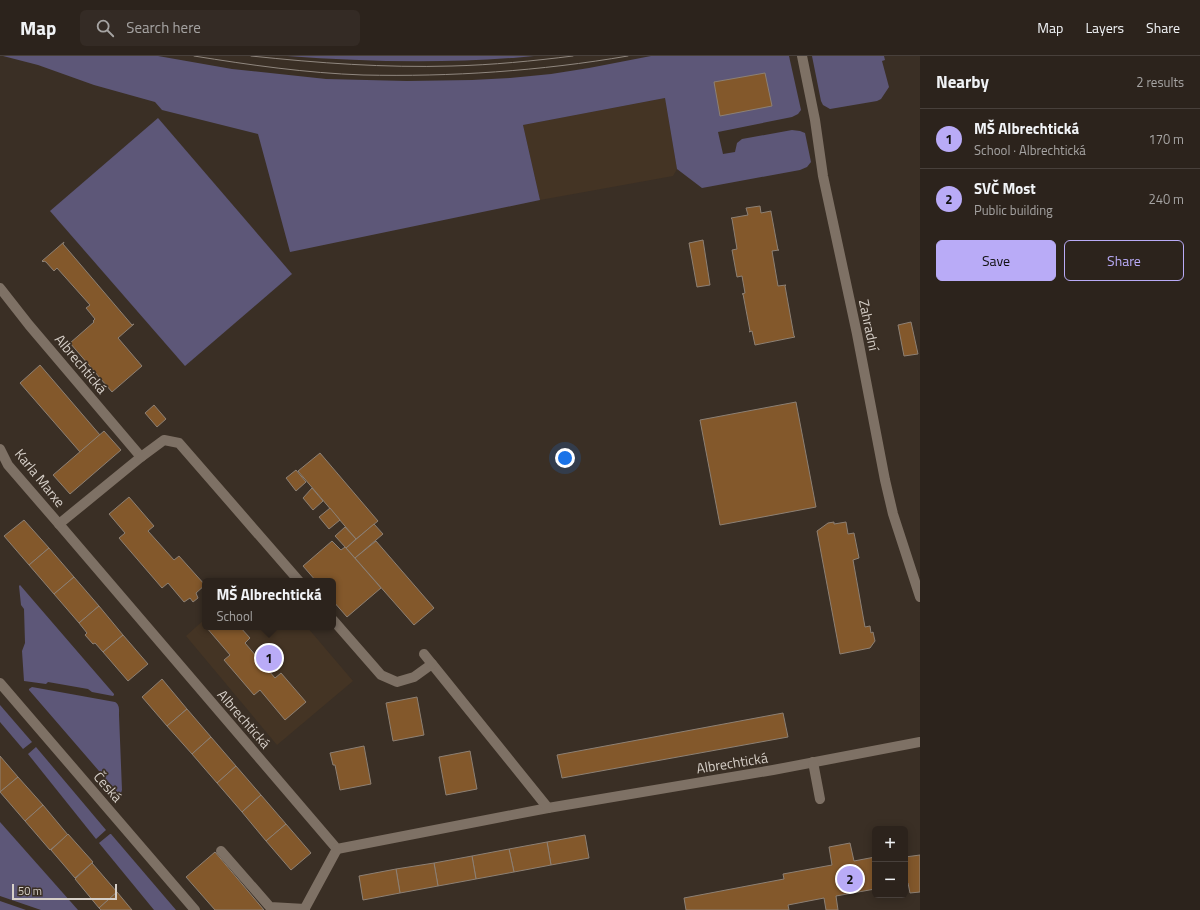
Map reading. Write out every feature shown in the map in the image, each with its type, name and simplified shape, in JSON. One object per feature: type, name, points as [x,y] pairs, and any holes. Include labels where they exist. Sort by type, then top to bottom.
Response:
[{"type":"street","name":"Zahradní","points":[[802,56],[815,120],[823,176],[861,355],[885,480],[899,534],[920,597]]},
{"type":"street","name":"Albrechtická","points":[[0,288],[29,325],[141,457]]},
{"type":"street","points":[[59,524],[164,440],[179,443],[296,578]]},
{"type":"street","name":"Karla Marxe","points":[[0,449],[8,465],[59,524]]},
{"type":"street","name":"Albrechtická","points":[[59,524],[338,849],[548,808],[773,770],[920,742]]},
{"type":"street","points":[[336,623],[381,675],[397,682],[414,677],[432,664]]},
{"type":"street","points":[[424,654],[548,808]]},
{"type":"street","name":"Česká","points":[[0,683],[195,910]]},
{"type":"street","points":[[813,762],[820,800]]},
{"type":"street","points":[[221,851],[270,907],[305,910],[338,849]]},
{"type":"shaded area","points":[[3,56],[158,56],[232,69],[326,79],[407,81],[472,80],[551,74],[651,56],[789,56],[801,110],[798,114],[792,117],[718,132],[723,154],[735,152],[737,143],[742,139],[792,130],[800,131],[805,133],[811,162],[807,167],[800,170],[702,188],[677,169],[665,98],[523,125],[540,200],[290,252],[258,134],[162,110],[155,102],[94,85],[38,65]]},
{"type":"shaded area","points":[[287,56],[534,56],[503,59],[410,61],[348,60]]},
{"type":"shaded area","points":[[812,56],[884,56],[885,60],[882,61],[889,87],[881,99],[877,101],[830,109],[823,105],[821,101]]},
{"type":"shaded area","points":[[665,98],[677,169],[673,176],[540,200],[523,125]]},
{"type":"shaded area","points":[[158,118],[292,274],[185,366],[50,211]]},
{"type":"shaded area","points":[[20,585],[114,694],[113,696],[92,692],[88,689],[48,682],[46,684],[24,681],[22,651],[25,643],[24,609],[21,605]]},
{"type":"shaded area","points":[[202,622],[202,630],[310,630],[353,681],[277,745],[186,636]]},
{"type":"shaded area","points":[[32,687],[117,703],[119,709],[121,793],[118,793],[29,690]]},
{"type":"shaded area","points":[[0,705],[32,742],[23,749],[0,722]]},
{"type":"shaded area","points":[[36,747],[106,830],[96,839],[28,754]]},
{"type":"shaded area","points":[[0,822],[78,910],[41,910],[0,896]]},
{"type":"shaded area","points":[[110,834],[176,910],[154,910],[99,843]]},
{"type":"shaded area","points":[[0,901],[26,910],[0,910]]},
{"type":"building","points":[[765,73],[772,106],[720,116],[714,82]]},
{"type":"building","points":[[760,206],[761,213],[771,211],[779,250],[772,251],[778,286],[786,285],[795,337],[755,345],[752,331],[749,332],[742,294],[745,293],[742,276],[737,277],[732,250],[737,249],[731,218],[748,215],[746,208]]},
{"type":"building","points":[[703,240],[710,285],[697,287],[689,243]]},
{"type":"building","points":[[64,242],[63,244],[132,325],[134,324],[118,338],[142,366],[112,392],[70,343],[94,322],[93,321],[95,319],[86,308],[90,305],[57,268],[54,271],[46,262],[42,261]]},
{"type":"building","points":[[911,322],[918,354],[904,356],[898,325]]},
{"type":"building","points":[[40,365],[100,435],[80,452],[20,383]]},
{"type":"building","points":[[796,402],[816,507],[720,525],[700,420]]},
{"type":"building","points":[[154,405],[166,419],[157,427],[145,413]]},
{"type":"building","points":[[104,431],[121,450],[70,494],[53,475]]},
{"type":"building","points":[[320,453],[378,521],[356,539],[298,471]]},
{"type":"building","points":[[296,470],[306,482],[296,491],[286,478]]},
{"type":"building","points":[[312,488],[323,501],[313,510],[303,498]]},
{"type":"building","points":[[129,497],[154,526],[148,531],[174,560],[179,556],[202,582],[202,588],[196,593],[198,598],[193,602],[190,598],[184,602],[168,583],[162,588],[119,538],[125,533],[109,514]]},
{"type":"building","points":[[330,508],[340,520],[329,529],[319,517]]},
{"type":"building","points":[[24,520],[49,548],[29,565],[4,536]]},
{"type":"building","points":[[834,522],[834,524],[846,522],[848,534],[854,533],[859,558],[853,560],[865,627],[870,626],[871,633],[873,632],[875,641],[870,648],[840,654],[817,531],[828,523]]},
{"type":"building","points":[[374,524],[383,534],[355,558],[346,548]]},
{"type":"building","points":[[345,527],[356,539],[346,548],[335,536]]},
{"type":"building","points":[[332,541],[341,550],[345,547],[381,588],[347,617],[336,604],[336,578],[313,578],[303,566]]},
{"type":"building","points":[[376,541],[434,608],[414,625],[355,558]]},
{"type":"building","points":[[49,548],[74,577],[54,594],[29,565]]},
{"type":"building","points":[[74,577],[99,606],[79,623],[54,594]]},
{"type":"building","points":[[99,606],[123,635],[103,652],[85,635],[87,633],[79,623]]},
{"type":"building","points":[[209,630],[243,630],[250,638],[245,643],[275,678],[281,673],[306,702],[285,720],[260,690],[254,695],[224,660],[230,655]]},
{"type":"building","points":[[123,635],[148,664],[128,681],[103,652]]},
{"type":"building","points":[[162,679],[187,709],[167,726],[142,697]]},
{"type":"building","points":[[417,697],[424,735],[393,741],[386,703]]},
{"type":"building","points":[[187,709],[211,737],[192,754],[167,726]]},
{"type":"building","points":[[783,713],[788,737],[562,778],[557,755]]},
{"type":"building","points":[[211,737],[236,766],[217,783],[192,754]]},
{"type":"building","points":[[364,746],[371,784],[340,790],[335,765],[333,765],[330,753]]},
{"type":"building","points":[[470,751],[477,789],[446,795],[439,757]]},
{"type":"building","points":[[0,756],[18,777],[0,792]]},
{"type":"building","points":[[236,766],[261,795],[242,812],[217,783]]},
{"type":"building","points":[[18,777],[43,805],[25,821],[0,792]]},
{"type":"building","points":[[261,795],[286,824],[266,841],[242,812]]},
{"type":"building","points":[[43,805],[68,835],[50,850],[25,821]]},
{"type":"building","points":[[286,824],[311,853],[291,870],[266,841]]},
{"type":"building","points":[[68,834],[93,862],[75,878],[51,850]]},
{"type":"building","points":[[585,835],[589,858],[551,865],[547,842]]},
{"type":"building","points":[[547,842],[551,865],[514,872],[509,849]]},
{"type":"building","points":[[850,843],[854,861],[872,858],[872,890],[836,896],[838,910],[826,910],[824,898],[788,905],[789,910],[686,910],[684,898],[784,879],[783,874],[832,865],[829,847]]},
{"type":"building","points":[[509,849],[514,872],[476,879],[472,856]]},
{"type":"building","points":[[215,852],[264,910],[215,910],[186,877]]},
{"type":"building","points":[[920,855],[920,892],[910,893],[908,883],[908,857]]},
{"type":"building","points":[[472,856],[476,879],[438,886],[434,863]]},
{"type":"building","points":[[92,863],[117,892],[99,908],[75,879]]},
{"type":"building","points":[[434,863],[438,886],[400,893],[396,869]]},
{"type":"building","points":[[396,869],[400,893],[363,900],[359,876]]},
{"type":"building","points":[[117,892],[132,910],[101,910],[99,908]]},
{"type":"tram line","points":[[194,56],[299,70],[363,75],[429,75],[496,72],[562,66],[628,56]]},
{"type":"tram line","points":[[251,56],[301,61],[402,66],[497,64],[573,56]]},
{"type":"place","name":"MŠ Albrechtická","points":[[269,658]]},
{"type":"place","name":"SVČ Most","points":[[850,879]]}]
